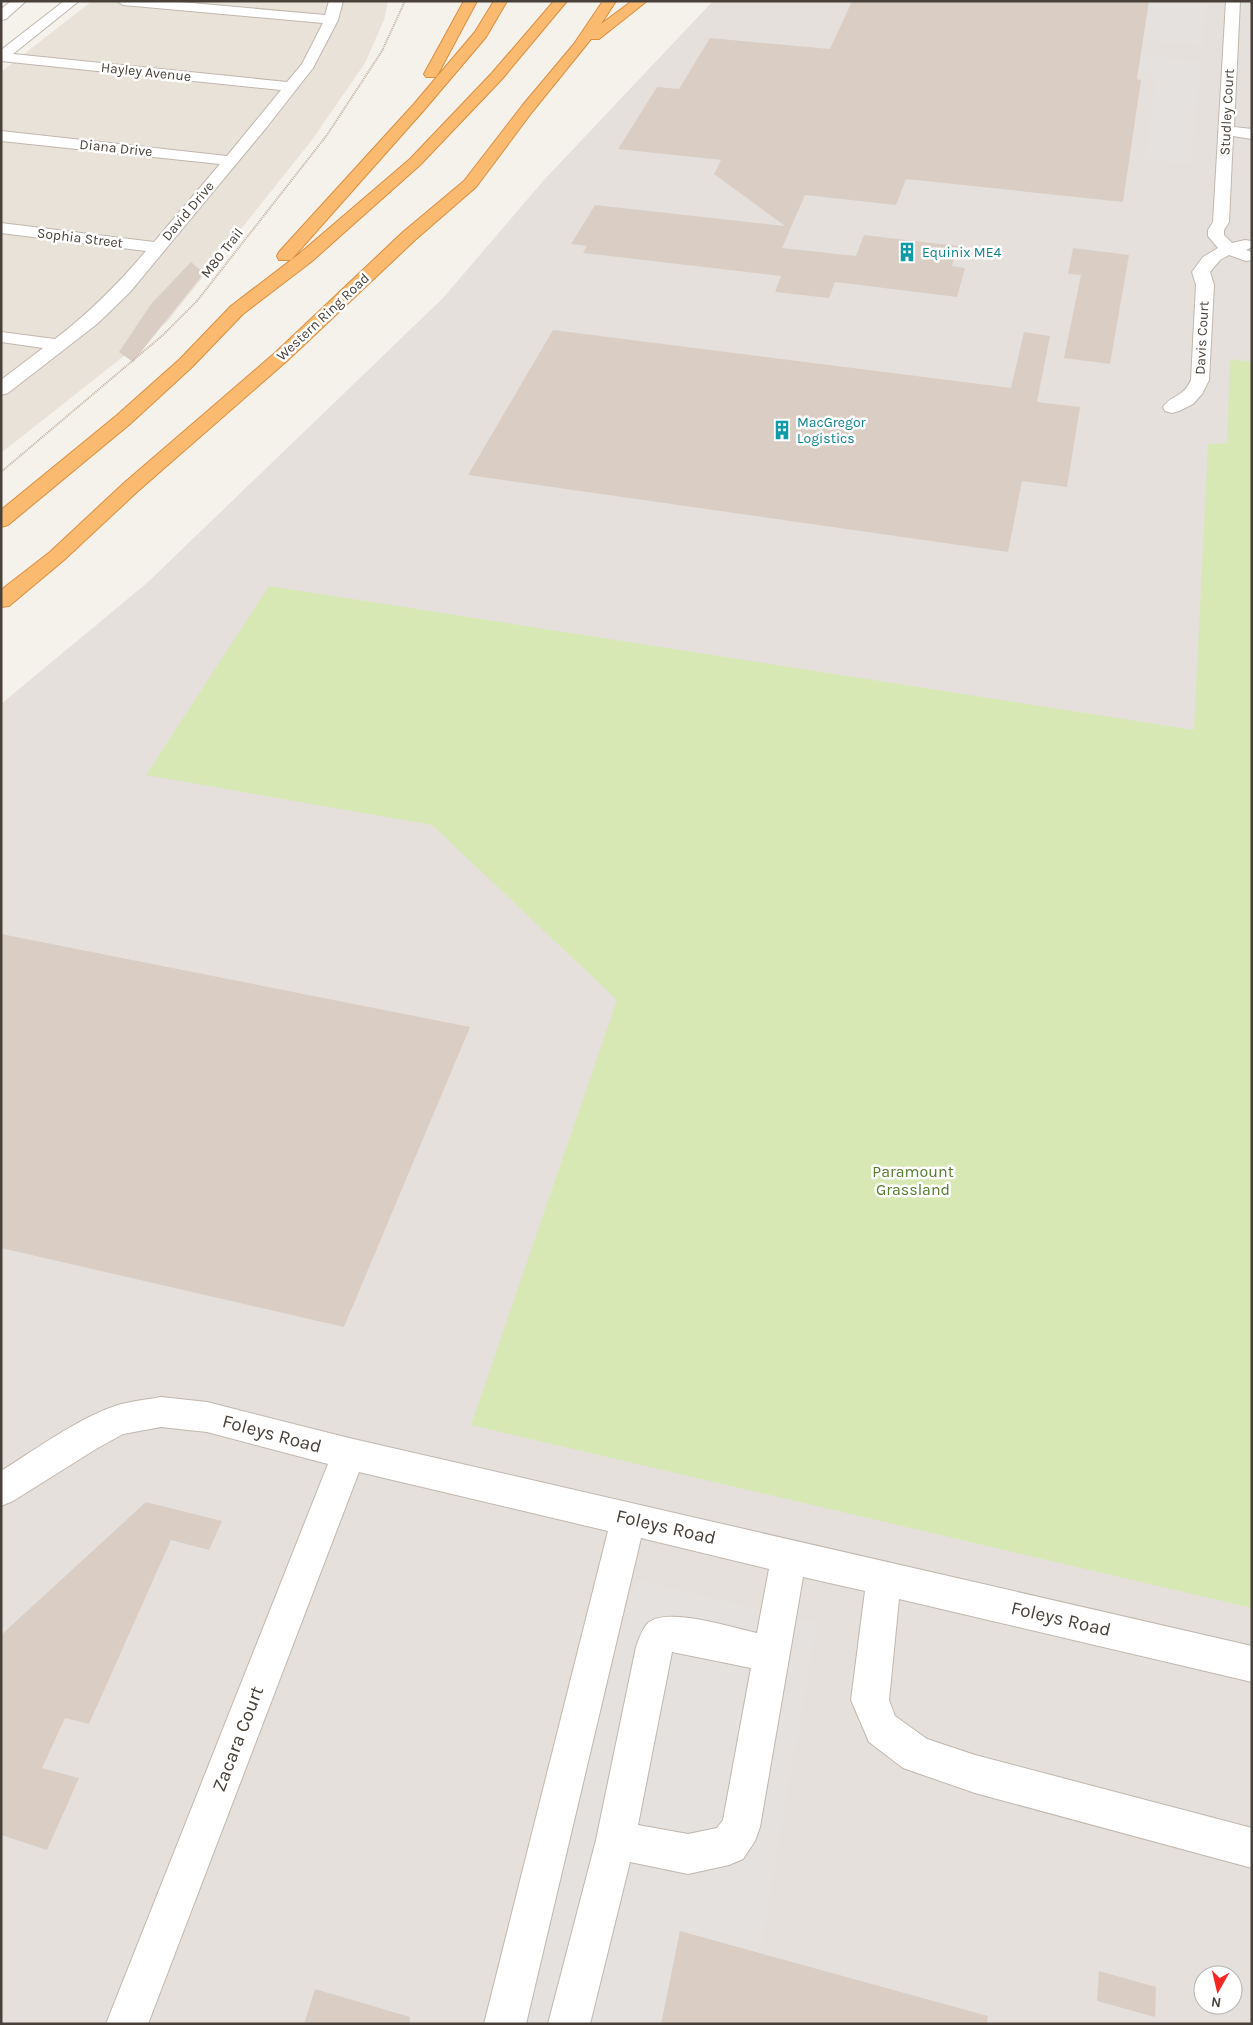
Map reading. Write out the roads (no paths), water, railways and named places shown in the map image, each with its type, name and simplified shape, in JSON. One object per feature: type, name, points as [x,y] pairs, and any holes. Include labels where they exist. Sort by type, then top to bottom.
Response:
[{"type":"highway","points":[[430,93],[431,73],[471,1]]},
{"type":"highway","points":[[1,521],[123,420],[186,363],[238,310],[430,93],[480,34],[501,1]]},
{"type":"highway","points":[[238,310],[319,246],[415,162],[497,76],[561,1]]},
{"type":"highway","name":"Western Ring Road","points":[[1,602],[57,556],[131,487],[282,356],[409,236],[470,184],[579,47],[610,1]]},
{"type":"highway","points":[[579,47],[641,1]]},
{"type":"street","points":[[1,57],[73,1]]},
{"type":"street","points":[[123,1],[331,20]]},
{"type":"street","name":"David Drive","points":[[1,389],[103,310],[158,247],[231,161],[308,65],[331,20],[336,1]]},
{"type":"street","name":"Studley Court","points":[[1232,1],[1237,58],[1226,131],[1222,222],[1216,230],[1216,236],[1243,249]]},
{"type":"street","name":"Hayley Avenue","points":[[1,57],[290,87]]},
{"type":"street","points":[[1226,131],[1252,134]]},
{"type":"street","name":"Diana Drive","points":[[1,136],[231,161]]},
{"type":"street","name":"Sophia Street","points":[[1,228],[158,247]]},
{"type":"street","name":"Davis Court","points":[[1172,407],[1184,402],[1194,393],[1200,380],[1205,285],[1243,249]]},
{"type":"street","points":[[1,337],[59,345]]},
{"type":"street","name":"Foleys Road","points":[[1,1490],[84,1438],[118,1420],[161,1412],[207,1417],[349,1454],[1252,1664]]},
{"type":"street","name":"Zacara Court","points":[[127,2024],[349,1454]]},
{"type":"street","points":[[506,2024],[628,1518]]},
{"type":"street","points":[[616,1840],[688,1854],[729,1846],[741,1827],[789,1556]]},
{"type":"street","points":[[884,1578],[870,1700],[882,1729],[916,1755],[975,1774],[1252,1848]]},
{"type":"street","points":[[569,2024],[616,1840],[654,1647],[662,1635],[676,1634],[772,1654]]},
{"type":"place","name":"Equinix ME4","points":[[907,252]]},
{"type":"place","name":"MacGregor Logistics","points":[[782,430]]},
{"type":"park label","name":"Paramount Grassland","points":[[913,1180]]}]
